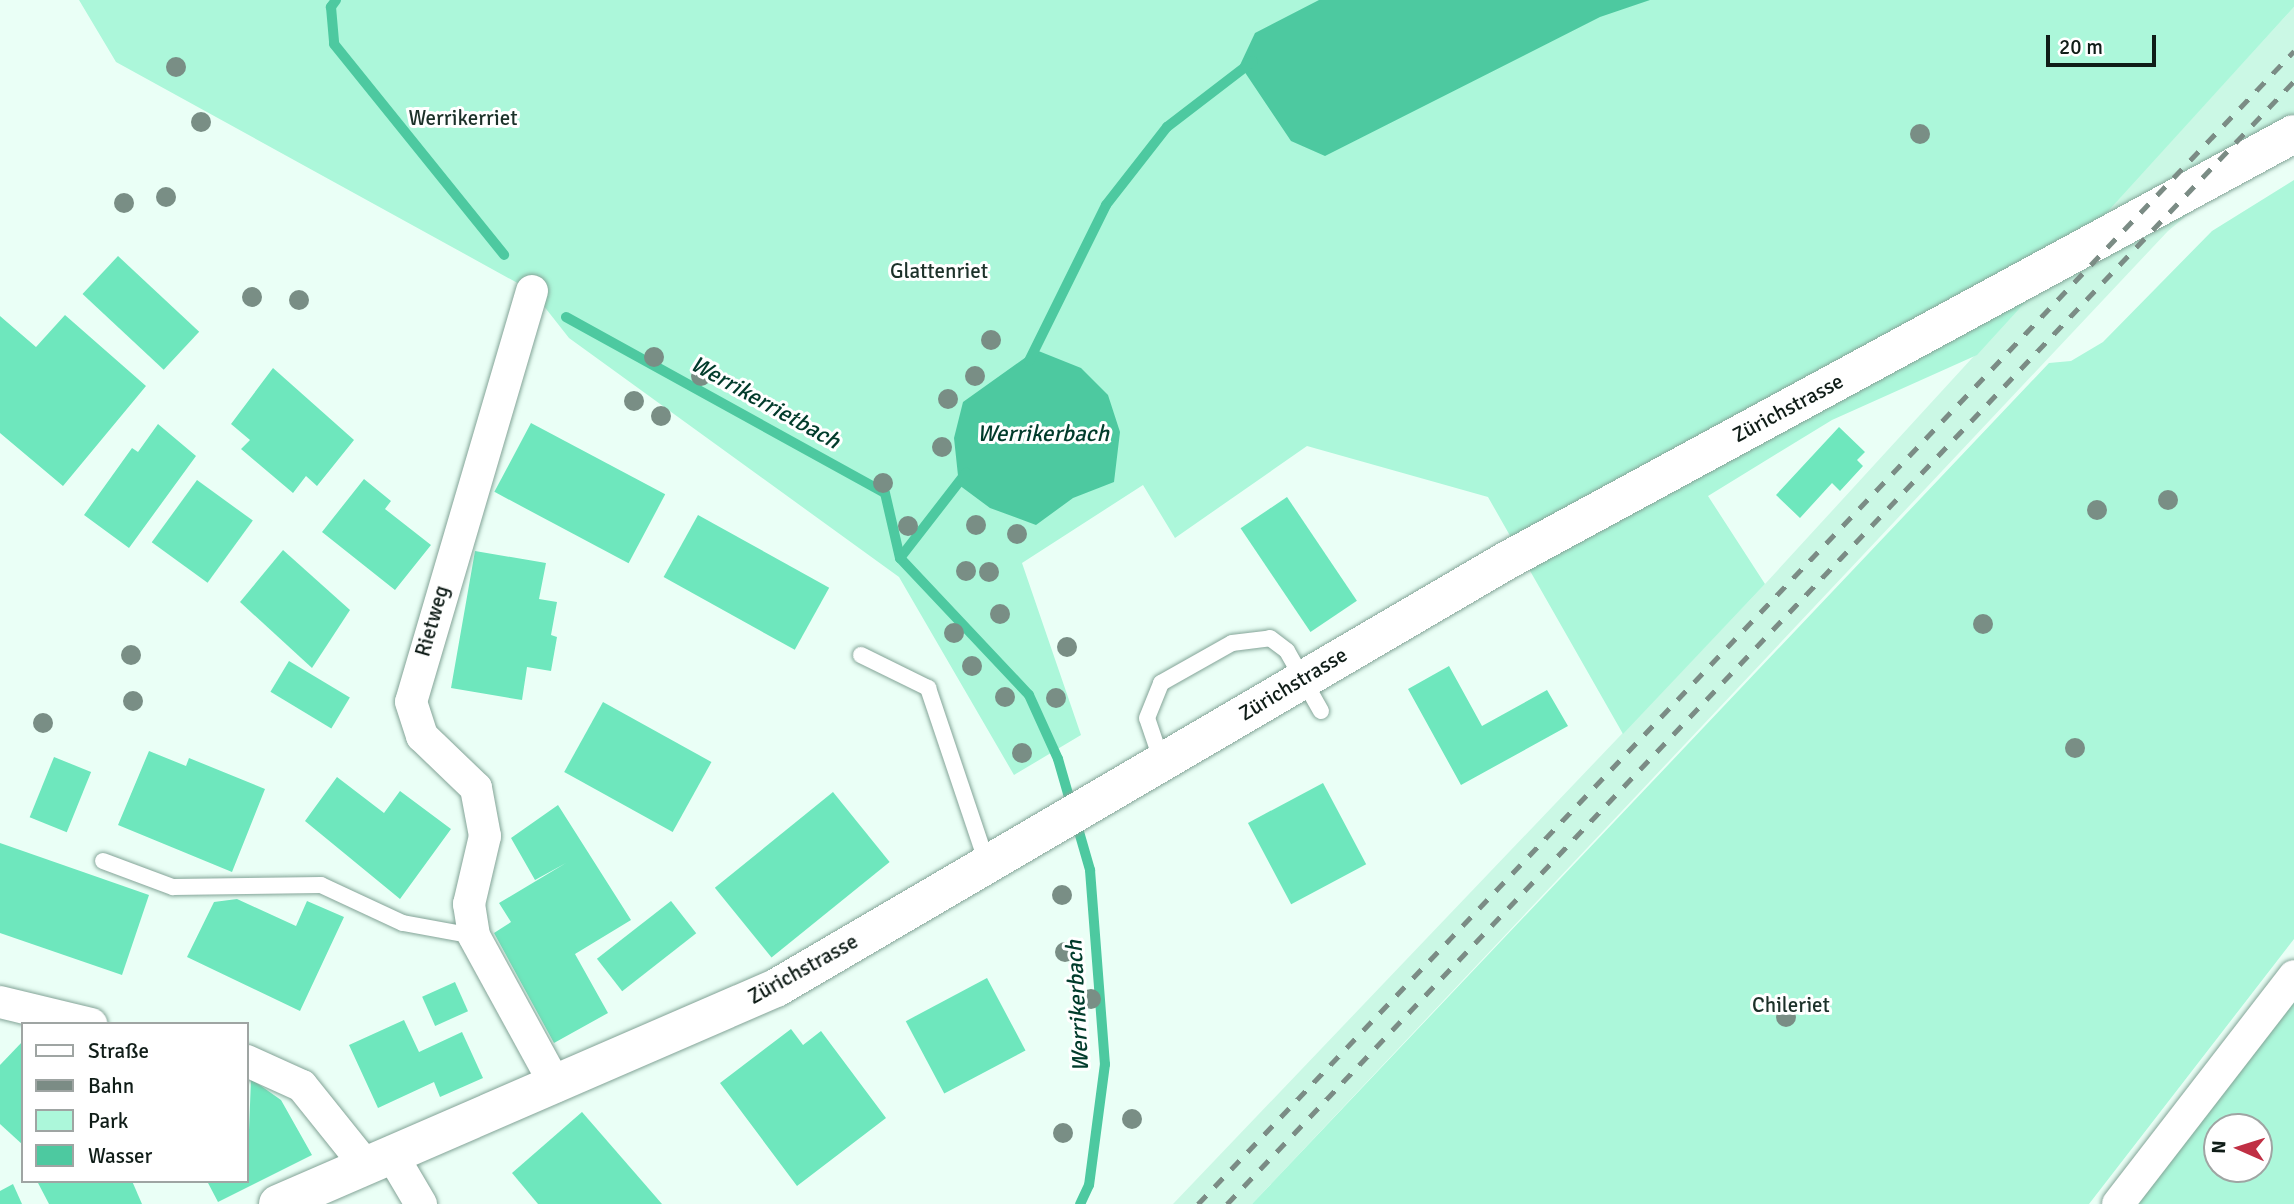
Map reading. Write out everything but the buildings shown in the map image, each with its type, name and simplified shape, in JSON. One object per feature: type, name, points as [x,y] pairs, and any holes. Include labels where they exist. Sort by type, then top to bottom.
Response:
[{"type":"main road","name":"Zürichstrasse","points":[[278,1204],[556,1086],[776,988],[1107,795],[1302,677],[2294,134]]},
{"type":"street","name":"Rietweg","points":[[532,291],[411,702],[422,736],[476,788],[485,836],[469,904],[474,936],[556,1086]]},
{"type":"street","points":[[2118,1204],[2294,976]]},
{"type":"street","points":[[0,1002],[83,1022]]},
{"type":"street","points":[[248,1060],[302,1086],[356,1146],[379,1161],[421,1204]]},
{"type":"lane","points":[[1162,762],[1147,718],[1161,683],[1196,658],[1232,643],[1270,638],[1287,651],[1321,711]]},
{"type":"lane","points":[[861,655],[928,688],[987,863]]},
{"type":"lane","points":[[103,861],[173,887],[321,885],[403,923],[474,936]]},
{"type":"shaded area","points":[[2294,7],[2294,126],[2168,231],[1252,1204],[1173,1204],[1765,584]]},
{"type":"green space","points":[[79,0],[2294,0],[2294,7],[1977,355],[1832,420],[1708,496],[1765,584],[1623,734],[1488,497],[1307,446],[1175,538],[1143,485],[1022,563],[1081,735],[1014,775],[899,577],[569,338],[532,291],[116,62]]},
{"type":"green space","name":"Chileriet","points":[[2294,180],[2294,939],[2089,1204],[1252,1204],[2049,363],[2071,361],[2103,342],[2212,231]]},
{"type":"green space","points":[[2294,1000],[2294,1204],[2138,1204],[2203,1119],[2203,1183],[2273,1183],[2273,1113],[2208,1113]]},
{"type":"water","points":[[1319,0],[1650,0],[1600,17],[1325,156],[1291,141],[1240,65],[1255,33]]},
{"type":"water","name":"Werrikerbach","points":[[1036,350],[1081,368],[1108,395],[1120,432],[1114,482],[1073,498],[1036,525],[990,508],[959,485],[954,438],[963,402]]},
{"type":"waterway","name":"Werrikerrietbach","points":[[336,0],[331,7],[334,44],[504,255]]},
{"type":"waterway","name":"Werrikerbach","points":[[1029,361],[1106,205],[1167,127],[1253,61]]},
{"type":"waterway","name":"Werrikerbach","points":[[566,317],[885,493],[900,558],[1029,695],[1058,759],[1090,870],[1105,1064],[1089,1185],[1080,1204]]},
{"type":"waterway","name":"Werrikerbach","points":[[900,558],[966,473]]},
{"type":"railway","points":[[1198,1204],[2294,51]]},
{"type":"railway","points":[[1227,1204],[2294,81]]},
{"type":"park label","name":"Werrikerriet","points":[[463,118]]},
{"type":"park label","name":"Glattenriet","points":[[939,271]]}]
